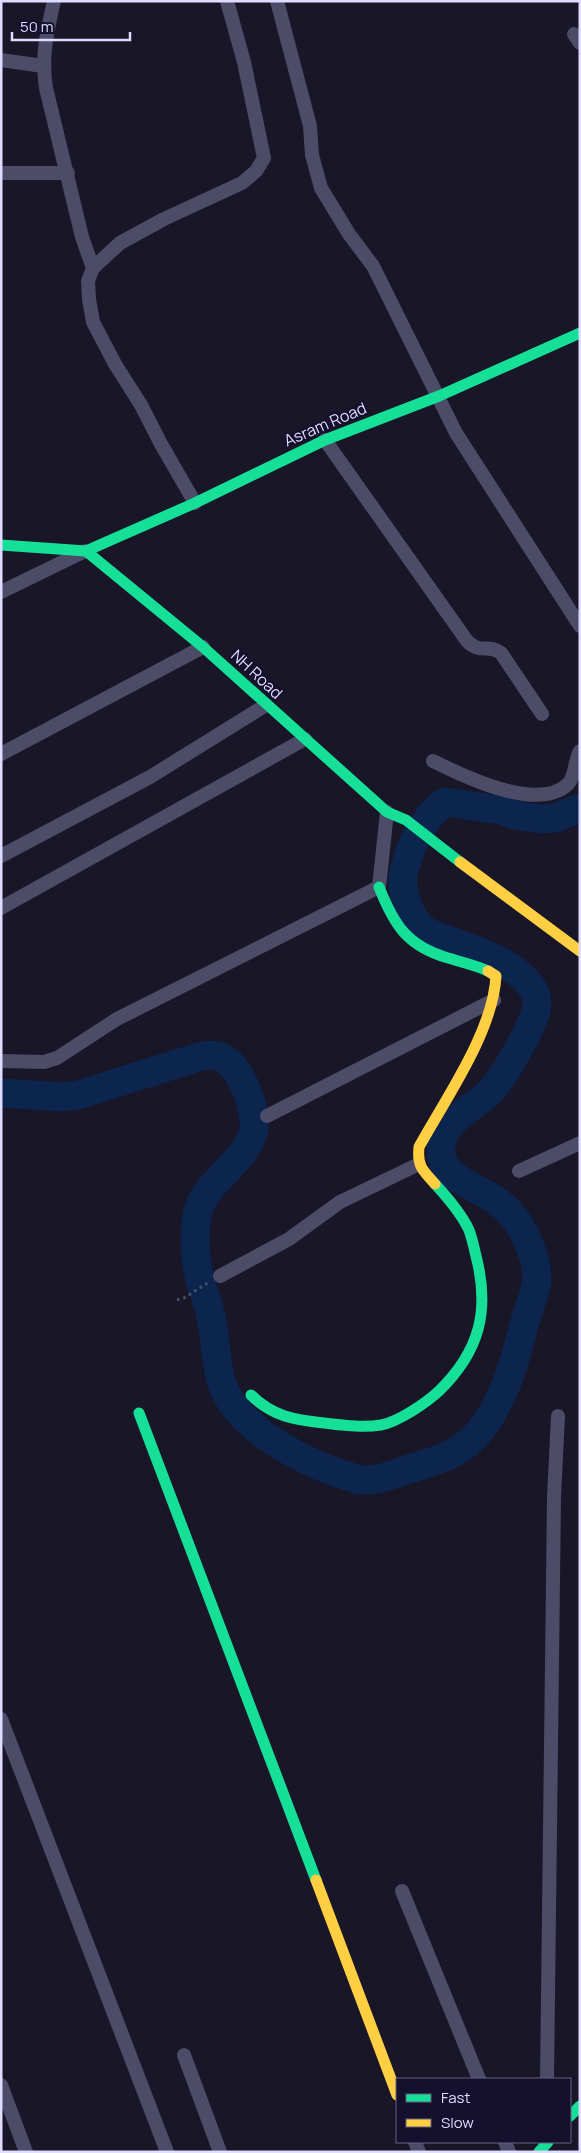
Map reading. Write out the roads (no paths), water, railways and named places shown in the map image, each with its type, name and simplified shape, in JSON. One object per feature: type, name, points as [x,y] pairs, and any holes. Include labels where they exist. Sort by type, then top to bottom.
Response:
[{"type":"street","points":[[54,1],[45,40],[43,66],[46,88],[82,237],[93,268]]},
{"type":"street","points":[[195,503],[160,444],[141,405],[114,364],[93,322],[88,281],[93,268],[120,243],[138,232],[242,183],[256,171],[264,158],[244,62],[227,1]]},
{"type":"street","points":[[277,1],[310,126],[312,155],[321,188],[349,234],[372,266],[456,433],[580,626]]},
{"type":"street","points":[[1,60],[43,66]]},
{"type":"street","points":[[1,173],[68,173]]},
{"type":"street","name":"Asram Road","points":[[86,551],[195,503],[325,440],[439,396],[580,333]]},
{"type":"street","points":[[325,440],[466,641],[476,648],[492,648],[501,653],[542,714]]},
{"type":"street","points":[[1,545],[86,551]]},
{"type":"street","points":[[1,592],[86,551]]},
{"type":"street","name":"NH Road","points":[[86,551],[203,647],[266,706],[387,812],[406,820],[580,951]]},
{"type":"street","points":[[1,754],[203,647]]},
{"type":"street","points":[[1,856],[150,777],[266,706]]},
{"type":"street","points":[[1,908],[304,739]]},
{"type":"street","points":[[433,761],[486,785],[530,795],[550,793],[568,784],[572,778],[580,751]]},
{"type":"street","points":[[250,1395],[262,1406],[276,1414],[307,1421],[353,1426],[382,1425],[424,1405],[445,1385],[476,1340],[482,1311],[483,1287],[469,1230],[453,1204],[419,1164],[419,1147],[478,1040],[494,1000],[497,984],[496,976],[483,968],[438,956],[408,941],[401,933],[379,887],[387,812]]},
{"type":"street","points":[[1,1061],[44,1062],[57,1058],[117,1019],[379,887]]},
{"type":"street","points":[[268,1116],[494,1000]]},
{"type":"street","points":[[519,1171],[580,1143]]},
{"type":"street","points":[[220,1276],[289,1239],[340,1202],[419,1164]]},
{"type":"street","points":[[139,1413],[396,2092]]},
{"type":"street","points":[[547,2078],[554,1497],[558,1416]]},
{"type":"street","points":[[1,1719],[167,2152]]},
{"type":"street","points":[[402,1891],[479,2078]]},
{"type":"street","points":[[184,2055],[220,2152]]},
{"type":"street","points":[[1,2085],[26,2152]]},
{"type":"street","points":[[571,2115],[580,2106]]},
{"type":"waterway","points":[[1,1093],[63,1097],[78,1095],[202,1056],[211,1055],[226,1060],[238,1073],[248,1094],[254,1115],[253,1133],[249,1144],[204,1197],[197,1216],[195,1244],[198,1272],[213,1325],[220,1376],[231,1401],[260,1432],[279,1445],[319,1465],[357,1479],[382,1478],[446,1456],[468,1443],[480,1431],[498,1403],[511,1371],[537,1281],[531,1248],[514,1217],[498,1202],[458,1179],[450,1172],[444,1164],[441,1154],[442,1141],[449,1126],[495,1087],[516,1054],[528,1030],[536,1011],[537,1000],[531,986],[523,977],[502,962],[466,946],[434,935],[422,928],[408,907],[404,891],[403,873],[418,834],[427,819],[445,802],[501,810],[514,815],[541,819],[555,818],[580,808]]}]
